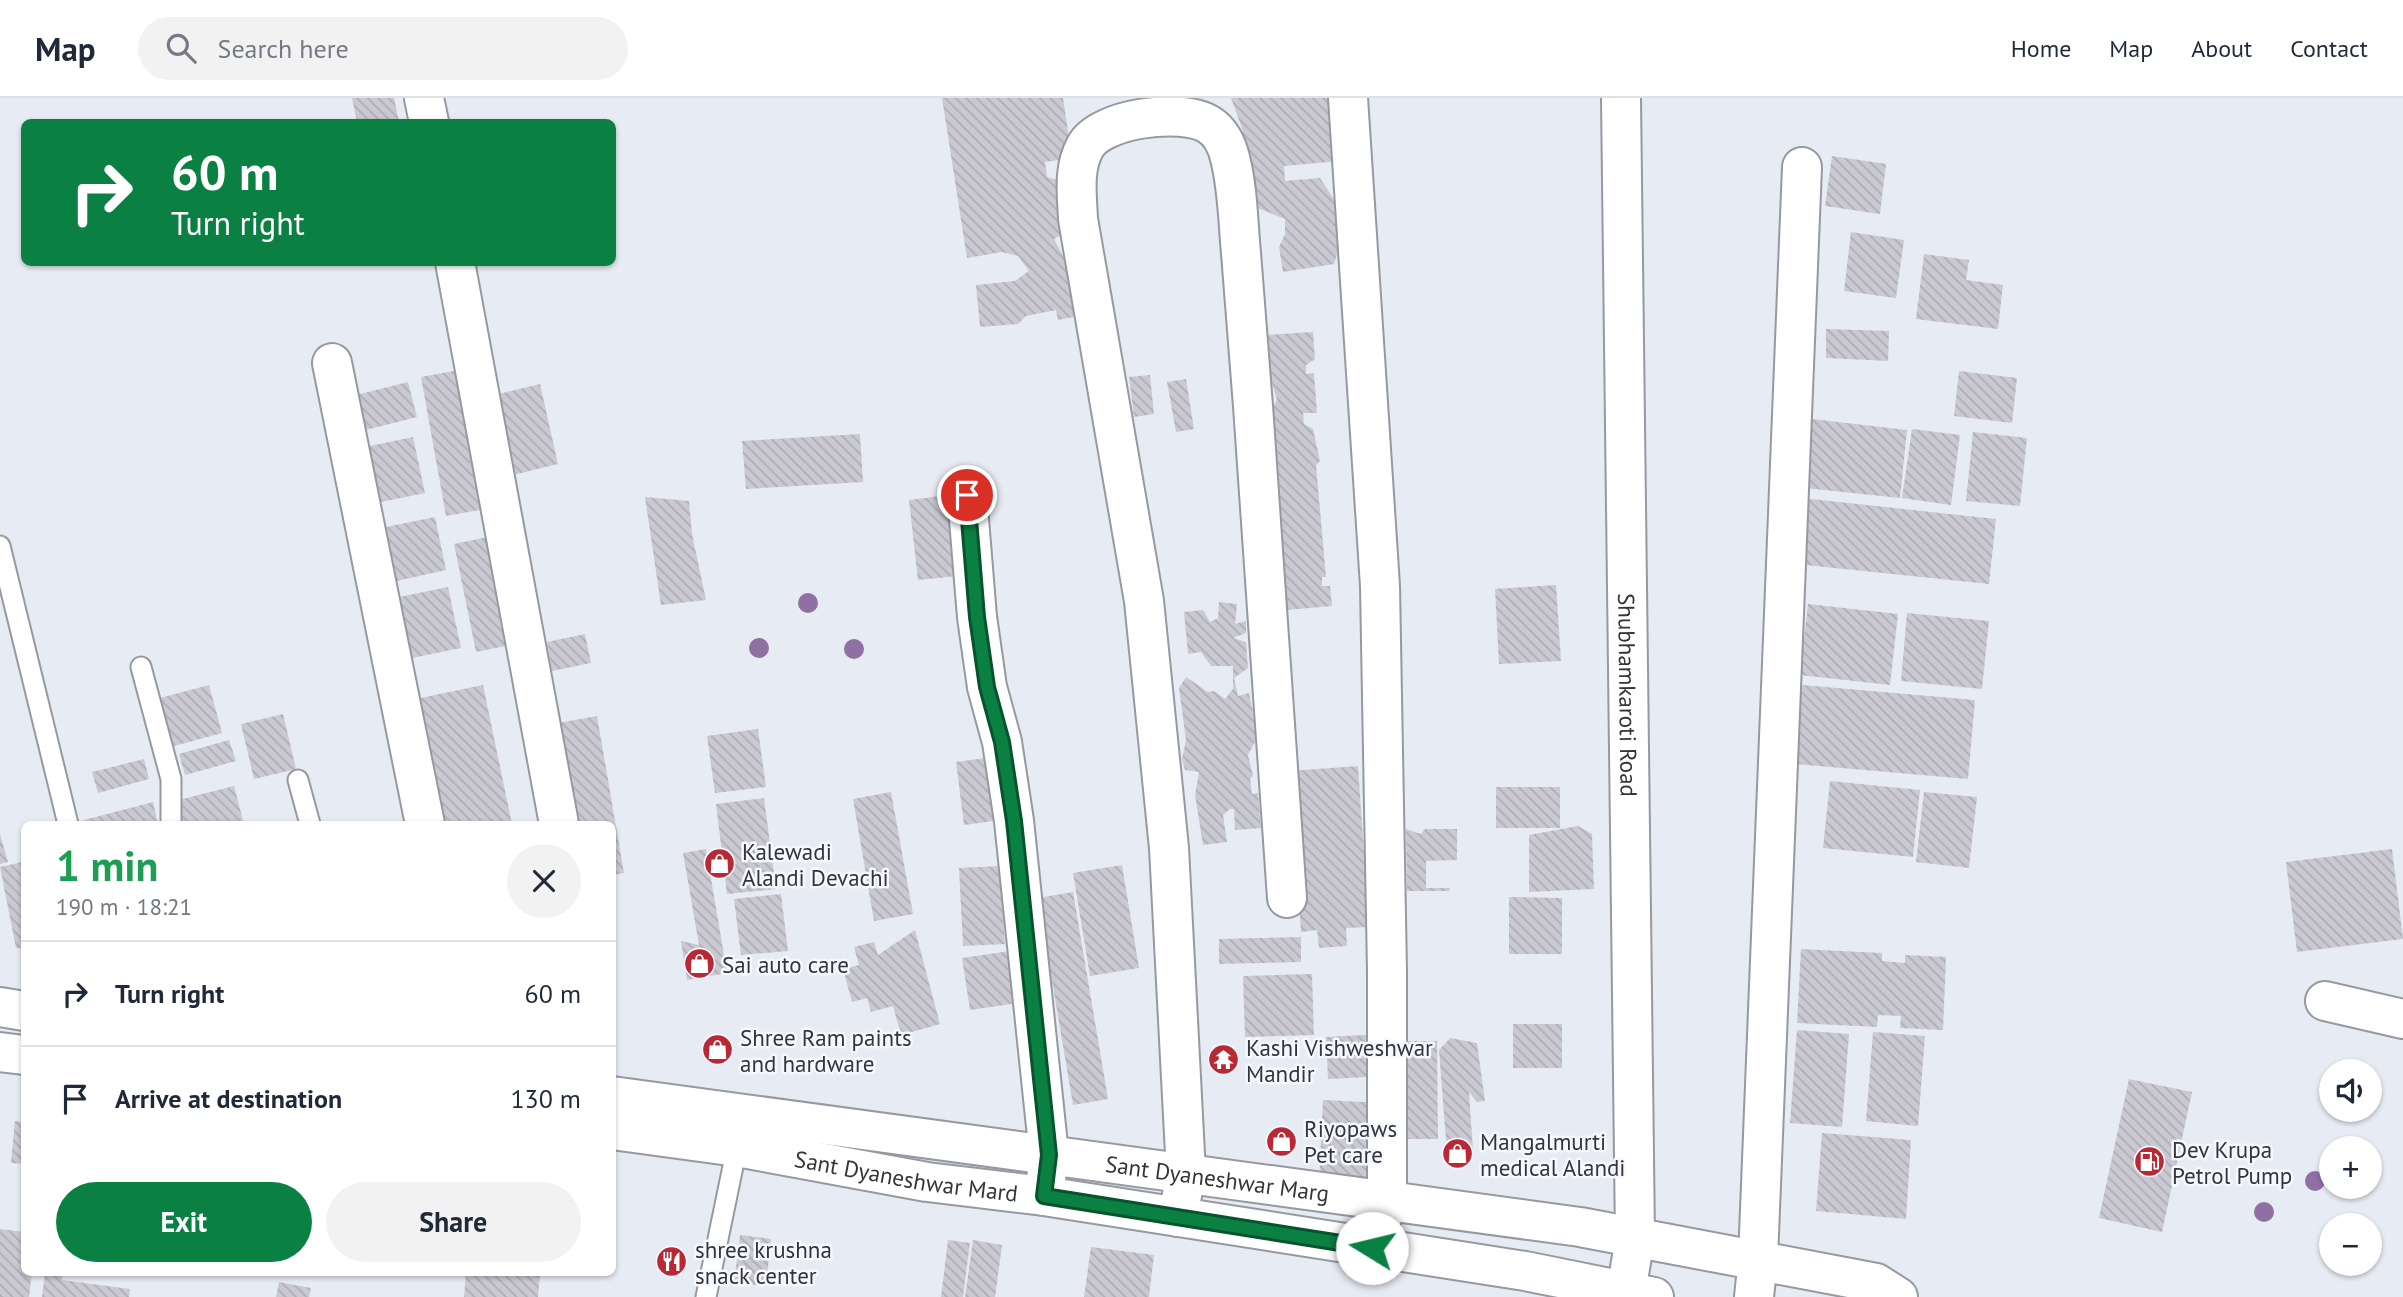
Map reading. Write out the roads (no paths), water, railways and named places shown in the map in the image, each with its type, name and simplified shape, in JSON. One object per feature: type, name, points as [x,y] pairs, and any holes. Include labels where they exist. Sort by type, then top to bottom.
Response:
[{"type":"street","points":[[424,98],[428,119]]},
{"type":"street","points":[[1348,98],[1380,586],[1387,972],[1387,1202],[1372,1248]]},
{"type":"street","name":"Shubhamkaroti Road","points":[[1621,98],[1635,1238],[1640,1294]]},
{"type":"street","points":[[1178,1217],[1186,1173],[1169,848],[1144,601],[1078,219],[1077,191],[1077,166],[1086,143],[1107,128],[1140,118],[1184,117],[1206,123],[1221,136],[1230,158],[1236,191],[1252,390],[1287,898]]},
{"type":"street","points":[[1754,1297],[1758,1259],[1802,167]]},
{"type":"street","points":[[456,266],[558,821]]},
{"type":"street","points":[[332,363],[424,821]]},
{"type":"street","points":[[967,495],[977,617],[987,687],[1002,742],[1014,821],[1049,1155],[1044,1196]]},
{"type":"street","points":[[2325,1001],[2403,1019]]},
{"type":"street","points":[[0,1007],[21,1010]]},
{"type":"street","points":[[0,1052],[21,1055]]},
{"type":"street","name":"Sant Dyaneshwar Marg","points":[[616,1097],[1580,1227],[1876,1283],[1898,1297]]},
{"type":"street","name":"Sant Dyaneshwar Mard","points":[[616,1131],[737,1147],[927,1182],[1044,1196],[1525,1271],[1640,1294]]},
{"type":"street","points":[[927,1182],[934,1139]]},
{"type":"lane","points":[[0,546],[67,821]]},
{"type":"lane","points":[[141,667],[171,779],[171,821]]},
{"type":"lane","points":[[298,780],[309,821]]},
{"type":"lane","points":[[706,1297],[737,1147]]},
{"type":"place","name":"Kalewadi Alandi Devachi","points":[[719,864]]},
{"type":"place","name":"Sai auto care","points":[[699,964]]},
{"type":"place","name":"Shree Ram paints and hardware","points":[[717,1050]]},
{"type":"place","name":"Kashi Vishweshwar Mandir","points":[[1223,1060]]},
{"type":"place","name":"Riyopaws Pet care","points":[[1281,1141]]},
{"type":"place","name":"Mangalmurti medical Alandi","points":[[1457,1154]]},
{"type":"place","name":"Dev Krupa Petrol Pump","points":[[2149,1162]]},
{"type":"place","name":"shree krushna snack center","points":[[672,1262]]}]
